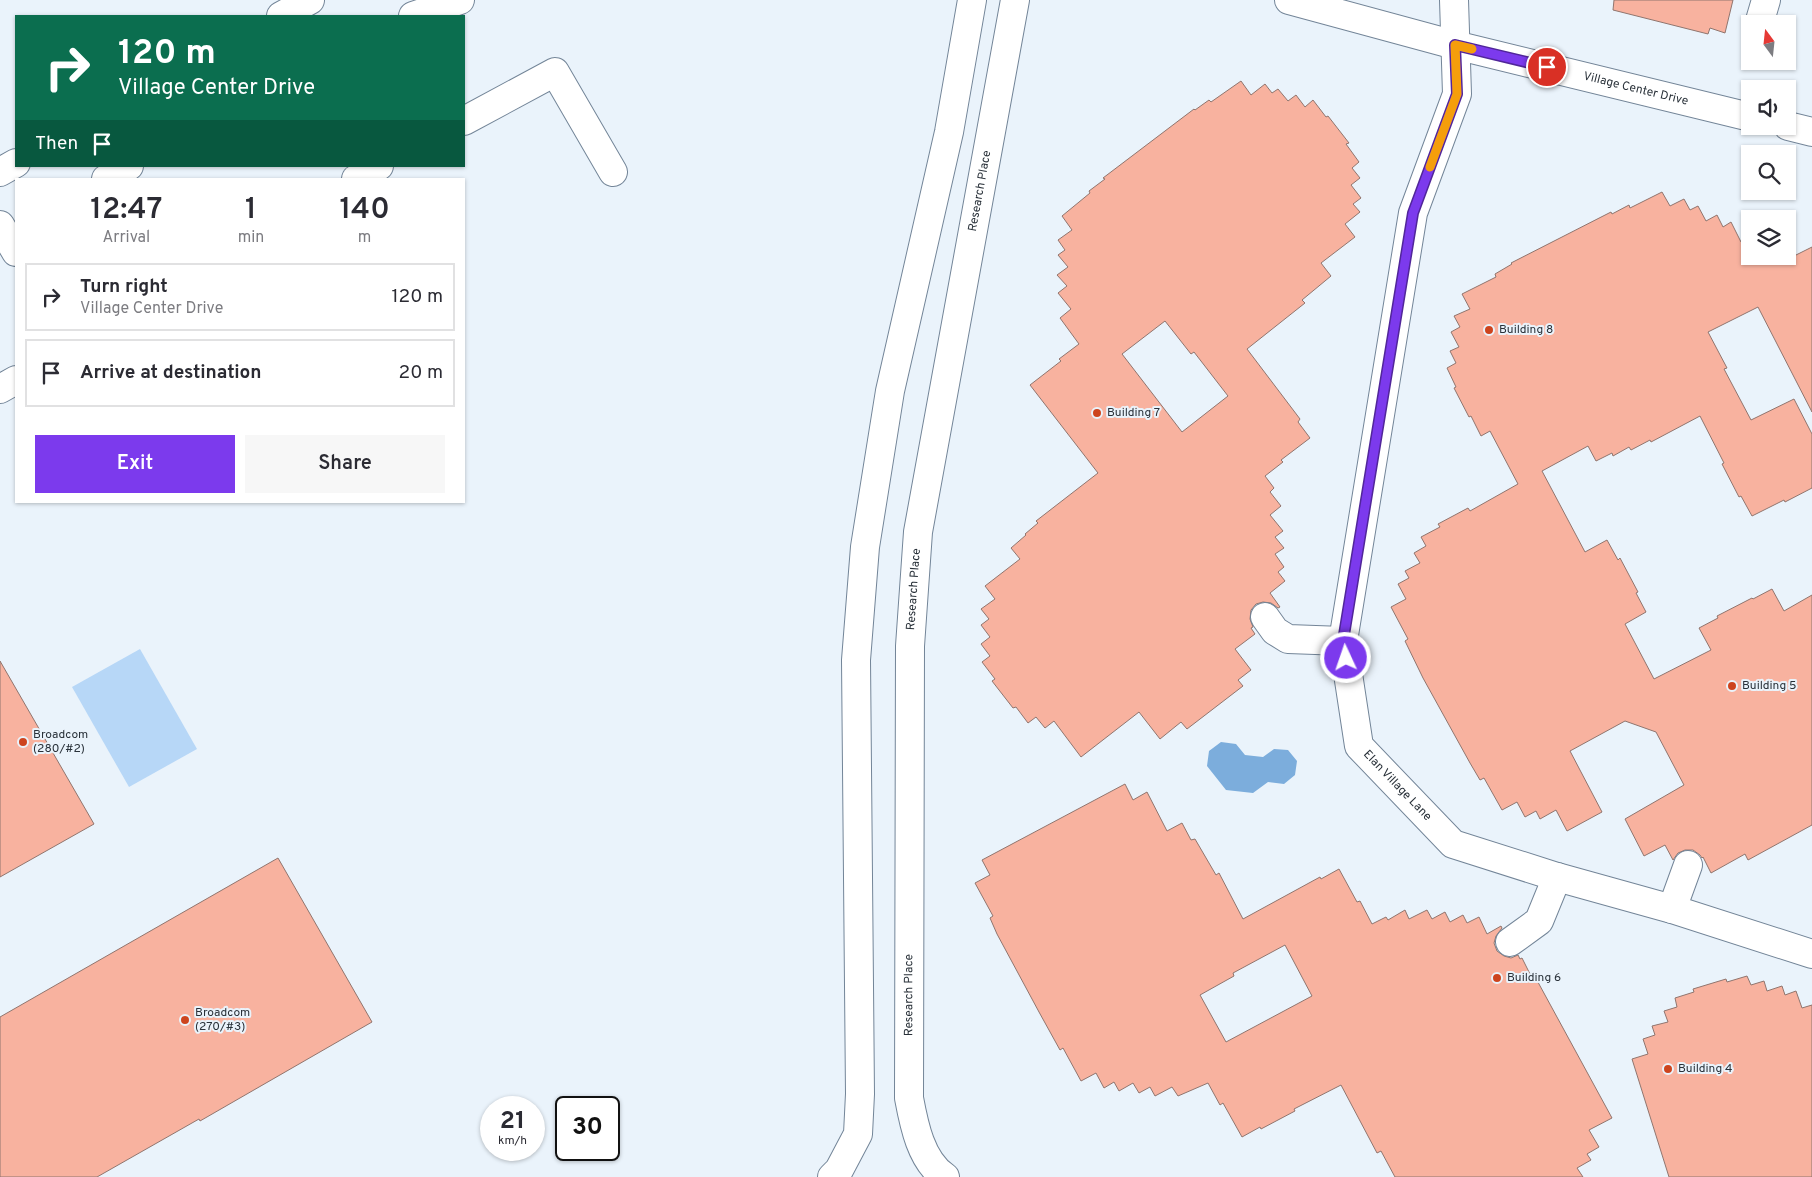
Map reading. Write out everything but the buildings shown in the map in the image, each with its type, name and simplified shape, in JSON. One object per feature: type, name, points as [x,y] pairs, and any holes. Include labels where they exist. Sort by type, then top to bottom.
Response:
[{"type":"street","points":[[282,15],[310,0]]},
{"type":"street","points":[[416,15],[460,0]]},
{"type":"street","points":[[832,1177],[839,1170],[858,1134],[860,1094],[856,660],[865,547],[890,391],[950,132],[972,0]]},
{"type":"street","name":"Research Place","points":[[945,1177],[936,1171],[917,1136],[909,1098],[910,646],[918,532],[1015,0]]},
{"type":"street","name":"Village Center Drive","points":[[1289,0],[1455,45],[1741,115]]},
{"type":"street","name":"Elan Village Lane","points":[[1454,0],[1457,94],[1413,213],[1343,641],[1359,746],[1454,844],[1557,877],[1672,909],[1812,954]]},
{"type":"street","points":[[1762,15],[1766,0]]},
{"type":"street","points":[[465,120],[555,72],[612,172]]},
{"type":"street","points":[[1796,128],[1812,132]]},
{"type":"street","points":[[0,172],[15,164]]},
{"type":"street","points":[[108,178],[127,167]]},
{"type":"street","points":[[358,178],[377,167]]},
{"type":"street","points":[[0,389],[15,381]]},
{"type":"street","points":[[1265,618],[1275,630],[1288,639],[1343,641]]},
{"type":"street","points":[[1672,909],[1688,865]]},
{"type":"street","points":[[1510,942],[1539,921],[1557,877]]},
{"type":"shaded area","points":[[140,649],[197,749],[129,787],[72,687]]},
{"type":"shaded area","points":[[1221,742],[1236,744],[1245,755],[1263,757],[1274,749],[1288,750],[1297,761],[1295,775],[1284,784],[1268,782],[1253,793],[1226,790],[1207,766],[1209,751]]},
{"type":"slow traffic","points":[[1430,167],[1457,94],[1455,45],[1472,49]]},
{"type":"place","name":"Building 8","points":[[1489,330]]},
{"type":"place","name":"Building 7","points":[[1097,413]]},
{"type":"place","name":"Building 5","points":[[1732,686]]},
{"type":"place","name":"Broadcom (280/#2)","points":[[23,742]]},
{"type":"place","name":"Building 6","points":[[1497,978]]},
{"type":"place","name":"Broadcom (270/#3)","points":[[185,1020]]},
{"type":"place","name":"Building 4","points":[[1668,1069]]},
{"type":"route","points":[[1346,658],[1343,641],[1413,213],[1457,94],[1455,45],[1547,67]]}]
